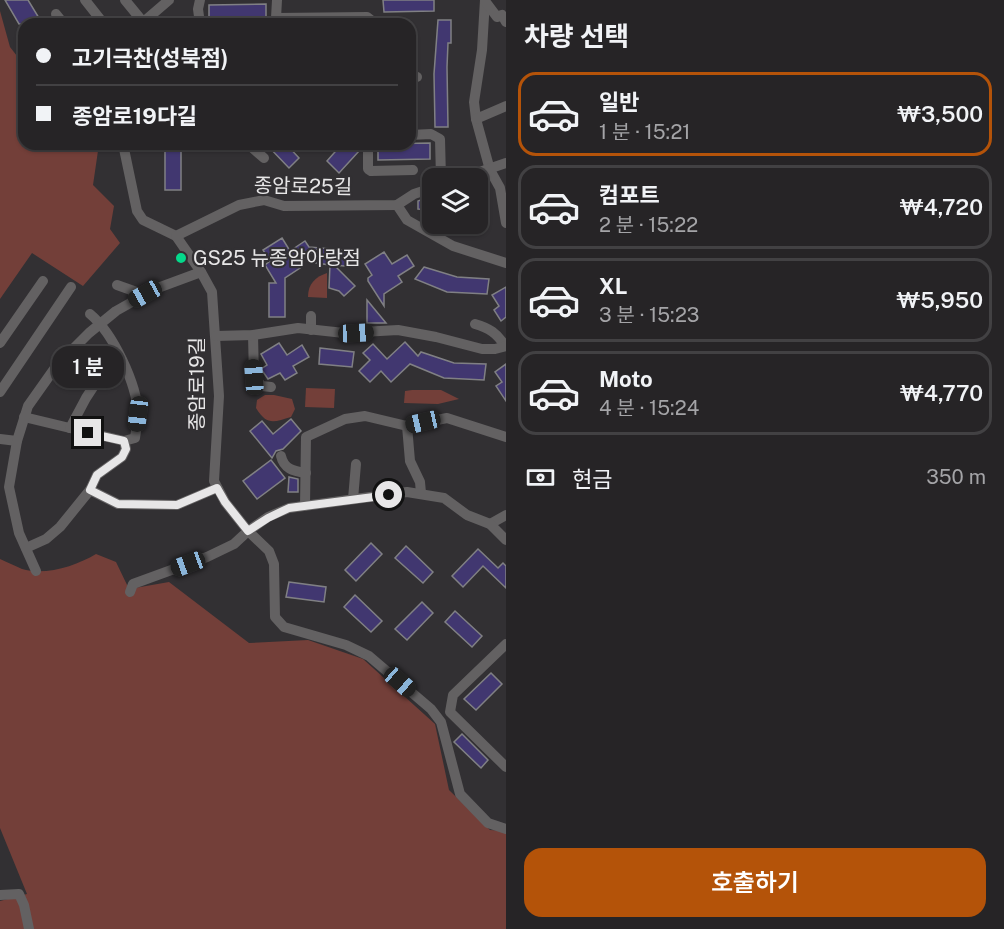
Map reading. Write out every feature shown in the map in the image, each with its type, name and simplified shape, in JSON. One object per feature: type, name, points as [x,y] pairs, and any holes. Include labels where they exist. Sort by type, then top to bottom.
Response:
[{"type":"street","points":[[85,0],[99,18]]},
{"type":"street","points":[[125,0],[138,18]]},
{"type":"street","points":[[199,18],[200,0]]},
{"type":"street","points":[[275,18],[277,0]]},
{"type":"street","points":[[485,1],[496,17],[501,15],[506,22]]},
{"type":"street","points":[[485,1],[482,50],[474,102],[476,119],[490,170],[500,188],[506,223]]},
{"type":"street","points":[[147,18],[162,2]]},
{"type":"street","points":[[56,14],[59,18]]},
{"type":"street","points":[[344,18],[368,18]]},
{"type":"street","points":[[476,119],[506,106]]},
{"type":"street","points":[[416,135],[431,134],[440,139],[441,168]]},
{"type":"street","points":[[124,150],[137,211],[143,220],[176,236]]},
{"type":"street","points":[[255,150],[264,158]]},
{"type":"street","points":[[368,150],[368,169],[371,171],[413,170]]},
{"type":"street","points":[[490,170],[506,163]]},
{"type":"street","points":[[422,191],[397,206],[407,220],[453,246],[506,263]]},
{"type":"street","name":"종암로25길","points":[[176,236],[239,205],[264,200],[284,206],[397,206]]},
{"type":"street","name":"종암로19길","points":[[176,236],[212,292],[219,396],[214,482],[217,488]]},
{"type":"street","points":[[36,571],[19,533],[9,487],[17,441],[28,406],[57,365],[116,311],[145,294],[201,272]]},
{"type":"street","points":[[0,343],[43,281]]},
{"type":"street","points":[[117,285],[145,294]]},
{"type":"street","points":[[0,392],[71,287]]},
{"type":"street","points":[[24,417],[124,441],[135,438],[138,414],[134,389],[101,323],[90,314]]},
{"type":"street","points":[[311,316],[311,330]]},
{"type":"street","points":[[216,336],[253,335],[298,328],[344,333],[398,330],[482,349],[505,346],[487,327],[475,324]]},
{"type":"street","points":[[253,335],[254,377],[262,386],[272,387]]},
{"type":"street","points":[[70,428],[101,375],[122,363]]},
{"type":"street","points":[[305,506],[306,436],[345,419],[365,416],[407,426],[447,418],[496,436],[506,437]]},
{"type":"street","points":[[407,426],[410,461],[420,482],[421,493]]},
{"type":"street","points":[[0,440],[17,441]]},
{"type":"street","points":[[26,548],[46,539],[60,527],[90,490],[97,475],[122,457],[126,449],[124,441]]},
{"type":"street","points":[[281,456],[287,468],[294,472],[306,473]]},
{"type":"street","points":[[352,499],[356,464]]},
{"type":"street","points":[[90,490],[118,504],[177,505],[217,488],[248,531],[269,551],[274,564],[275,616],[284,627],[346,645],[369,656],[431,709],[441,722],[460,794],[488,823],[506,829]]},
{"type":"street","points":[[130,592],[133,584],[207,557],[234,544],[248,531],[289,508],[352,499],[407,492],[444,498],[467,515],[490,524],[506,540]]},
{"type":"street","points":[[490,524],[506,515]]},
{"type":"street","points":[[506,644],[453,694],[450,711],[506,766]]},
{"type":"street","points":[[0,895],[19,894],[29,929]]},
{"type":"shaded area","points":[[0,11],[10,47],[18,57],[18,150],[98,150],[93,185],[114,206],[110,229],[120,243],[83,286],[32,253],[0,299]]},
{"type":"shaded area","points":[[327,273],[327,298],[308,297],[309,288],[313,282]]},
{"type":"shaded area","points":[[306,388],[335,389],[334,408],[305,407]]},
{"type":"shaded area","points":[[441,390],[459,399],[438,404],[404,403],[405,391]]},
{"type":"shaded area","points":[[265,395],[292,399],[295,409],[291,417],[275,421],[264,418],[256,408],[257,400]]},
{"type":"shaded area","points":[[96,554],[116,562],[129,589],[169,582],[249,643],[308,640],[363,659],[435,724],[449,790],[490,830],[506,831],[506,929],[0,929],[0,901],[27,894],[0,828],[0,559],[22,569],[40,571],[70,566]]},
{"type":"building","points":[[5,0],[28,0],[39,18],[18,18],[18,22]]},
{"type":"building","points":[[383,0],[434,0],[434,11],[384,12]]},
{"type":"building","points":[[266,4],[266,18],[209,18],[209,5]]},
{"type":"building","points":[[438,20],[451,20],[451,43],[448,43],[447,67],[448,127],[435,127],[434,74]]},
{"type":"building","points":[[416,143],[430,143],[430,159],[378,160],[378,150],[416,150]]},
{"type":"building","points":[[165,150],[181,150],[181,190],[165,190]]},
{"type":"building","points":[[272,150],[292,150],[299,158],[289,168]]},
{"type":"building","points":[[337,150],[360,150],[339,173],[327,161]]},
{"type":"building","points":[[422,200],[422,209],[418,209],[418,201]]},
{"type":"building","points":[[282,238],[290,251],[305,241],[309,247],[355,251],[354,267],[334,265],[355,286],[344,296],[339,291],[329,288],[330,265],[316,263],[318,249],[296,262],[300,268],[285,278],[285,317],[269,317],[269,283],[276,283],[265,265],[270,261],[263,250]]},
{"type":"building","points":[[384,252],[392,264],[407,255],[414,266],[398,276],[402,282],[384,294],[384,306],[368,281],[372,275],[365,264]]},
{"type":"building","points":[[424,267],[457,277],[489,279],[487,294],[447,292],[415,279]]},
{"type":"building","points":[[506,287],[506,317],[501,321],[494,310],[499,306],[492,295]]},
{"type":"building","points":[[367,300],[386,323],[367,323]]},
{"type":"building","points":[[405,342],[418,356],[421,352],[454,363],[486,364],[484,380],[444,378],[410,364],[391,382],[381,371],[370,382],[359,371],[370,360],[363,353],[373,344],[387,359]]},
{"type":"building","points":[[279,343],[287,355],[302,345],[309,357],[293,366],[297,373],[285,380],[280,373],[268,379],[261,369],[267,365],[261,354]]},
{"type":"building","points":[[320,348],[354,352],[352,367],[319,364]]},
{"type":"building","points":[[506,364],[506,401],[496,386],[502,382],[495,372]]},
{"type":"building","points":[[291,419],[301,431],[283,449],[276,451],[272,458],[250,431],[262,421],[273,434]]},
{"type":"building","points":[[271,460],[285,478],[257,499],[243,481]]},
{"type":"building","points":[[289,477],[298,479],[298,492],[288,492]]},
{"type":"building","points":[[371,543],[382,554],[356,581],[345,570]]},
{"type":"building","points":[[406,546],[433,572],[423,583],[395,558]]},
{"type":"building","points":[[478,549],[498,568],[503,563],[506,566],[506,588],[483,566],[463,587],[452,576]]},
{"type":"building","points":[[289,582],[326,587],[324,602],[286,597]]},
{"type":"building","points":[[355,595],[382,621],[371,632],[344,607]]},
{"type":"building","points":[[422,602],[433,613],[407,640],[395,629]]},
{"type":"building","points":[[455,611],[482,636],[472,647],[445,622]]},
{"type":"building","points":[[491,673],[502,684],[476,710],[464,699]]},
{"type":"building","points":[[462,734],[488,760],[481,768],[454,742]]},
{"type":"place","name":"GS25 뉴종암아랑점","points":[[181,258]]},
{"type":"route","points":[[88,433],[124,441],[126,449],[122,457],[97,475],[90,490],[118,504],[177,505],[217,488],[248,531],[289,508],[389,495]]}]
